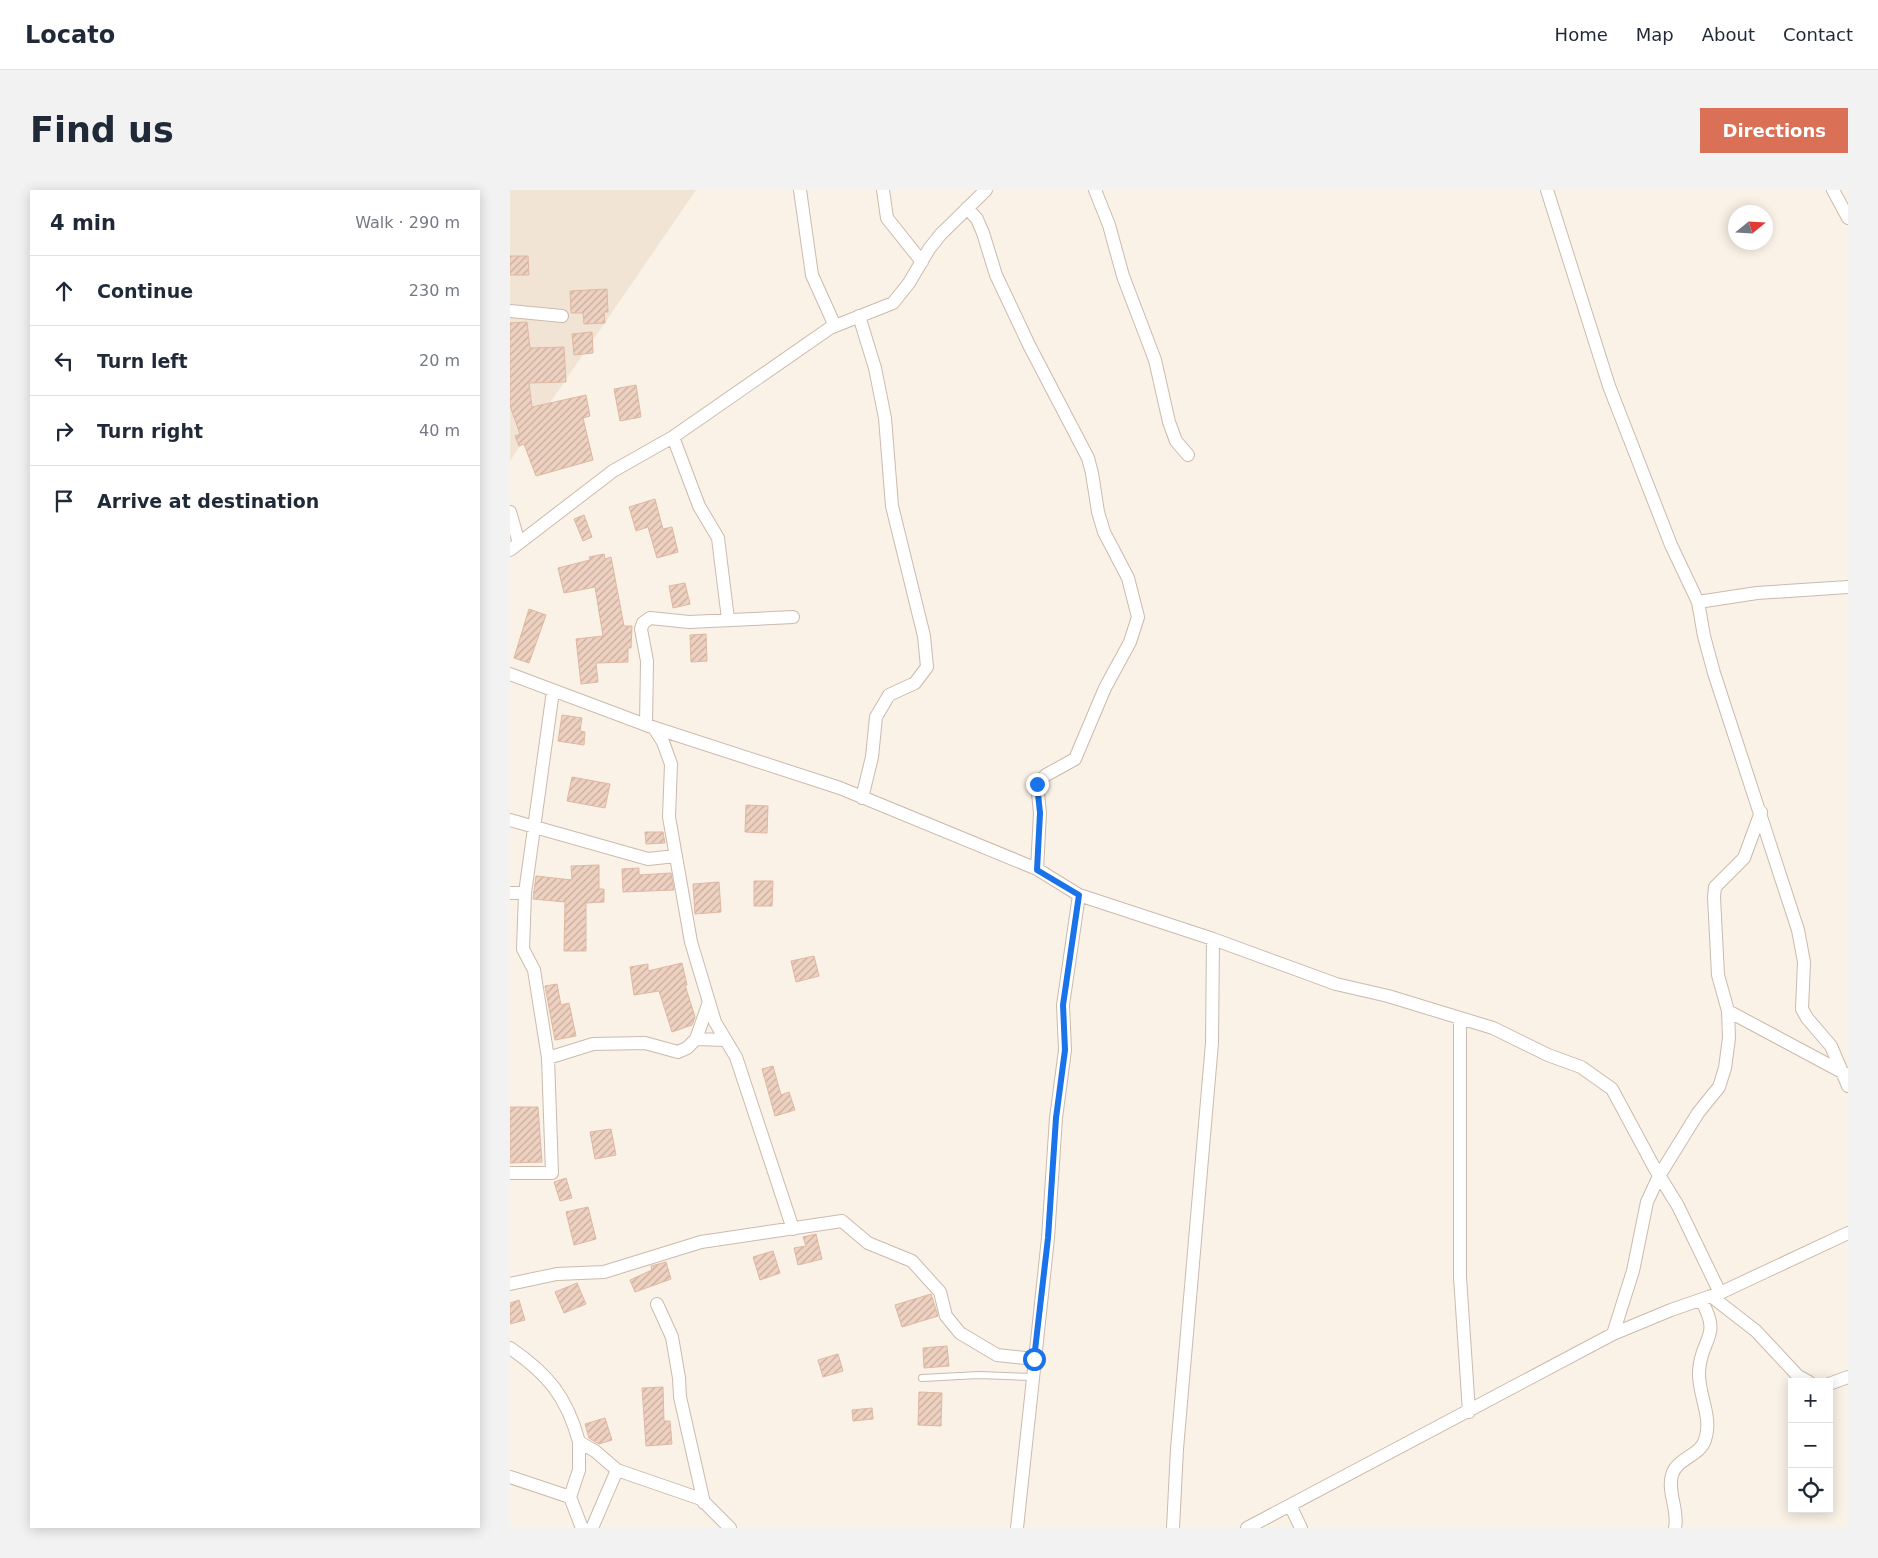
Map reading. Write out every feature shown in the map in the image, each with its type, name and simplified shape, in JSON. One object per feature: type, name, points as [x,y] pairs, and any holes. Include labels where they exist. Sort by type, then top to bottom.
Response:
[{"type":"street","points":[[800,190],[812,275],[835,326]]},
{"type":"street","points":[[883,190],[887,218],[922,262]]},
{"type":"street","points":[[510,512],[515,546],[613,471],[673,437],[835,326],[893,302],[910,284],[941,234],[986,190]]},
{"type":"street","points":[[1095,190],[1109,225],[1123,276],[1155,360],[1169,422],[1176,440],[1188,455]]},
{"type":"street","points":[[1547,190],[1609,386],[1671,545],[1698,602],[1704,636],[1714,673],[1798,930],[1804,962],[1802,1009],[1807,1018],[1831,1046],[1846,1080]]},
{"type":"street","points":[[1833,190],[1848,218]]},
{"type":"street","points":[[967,208],[976,219],[983,233],[996,275],[1029,345],[1088,458],[1098,512],[1104,532],[1128,578],[1138,616],[1130,642],[1105,688],[1075,759],[1046,776],[1037,784],[1040,813],[1037,870]]},
{"type":"street","points":[[510,310],[562,316]]},
{"type":"street","points":[[859,316],[877,377],[884,418],[892,506],[924,636],[927,667],[915,683],[889,695],[876,717],[872,757],[862,798]]},
{"type":"street","points":[[673,437],[699,506],[718,538],[728,619]]},
{"type":"street","points":[[1698,602],[1757,593],[1848,586]]},
{"type":"street","points":[[793,617],[689,622],[650,618],[643,623],[641,629],[647,661],[650,726],[663,742],[671,764],[669,817],[691,942],[715,1022],[736,1057],[793,1229]]},
{"type":"street","points":[[510,674],[650,726],[840,788],[1037,870],[1079,895],[1213,939],[1336,984],[1494,1028],[1548,1055],[1581,1067],[1612,1089],[1659,1176],[1678,1206],[1711,1297],[1756,1331],[1802,1378]]},
{"type":"street","points":[[510,1173],[552,1173],[548,1058],[534,970],[523,949],[525,893],[553,690]]},
{"type":"street","points":[[1613,1334],[1633,1271],[1647,1202],[1659,1176],[1698,1113],[1719,1087],[1726,1068],[1729,1038],[1728,1011],[1718,975],[1715,887],[1744,858],[1761,812]]},
{"type":"street","points":[[510,820],[648,859],[676,856]]},
{"type":"street","points":[[510,893],[525,893]]},
{"type":"street","points":[[1017,1528],[1048,1238],[1056,1118],[1065,1050],[1063,1005],[1079,895]]},
{"type":"street","points":[[1173,1528],[1212,1044],[1213,939]]},
{"type":"street","points":[[548,1058],[593,1044],[645,1043],[678,1052],[687,1048],[696,1039],[709,1002]]},
{"type":"street","points":[[1728,1011],[1846,1080]]},
{"type":"street","points":[[1460,1018],[1460,1277],[1469,1412]]},
{"type":"street","points":[[696,1039],[725,1040]]},
{"type":"street","points":[[510,1284],[556,1274],[604,1272],[701,1242],[842,1221],[868,1243],[912,1261],[940,1292],[946,1316],[960,1333],[997,1355],[1034,1359]]},
{"type":"street","points":[[1247,1528],[1613,1334],[1711,1297],[1848,1233]]},
{"type":"street","points":[[1675,1528],[1676,1510],[1671,1475],[1679,1463],[1700,1448],[1705,1441],[1707,1430],[1699,1372],[1701,1360],[1712,1332],[1707,1310],[1711,1297]]},
{"type":"street","points":[[658,1304],[672,1337],[679,1378],[680,1397],[704,1502]]},
{"type":"street","points":[[510,1348],[549,1379],[573,1419],[579,1442],[579,1470],[570,1497],[582,1528]]},
{"type":"street","points":[[1833,1382],[1848,1376]]},
{"type":"street","points":[[579,1442],[595,1451],[617,1470],[701,1499],[730,1528]]},
{"type":"street","points":[[592,1528],[617,1470]]},
{"type":"street","points":[[510,1477],[570,1497]]},
{"type":"street","points":[[1290,1505],[1301,1528]]},
{"type":"lane","points":[[922,1378],[979,1374],[1032,1377]]},
{"type":"shaded area","points":[[510,190],[696,190],[510,461]]},
{"type":"building","points":[[510,256],[528,256],[529,275],[510,275]]},
{"type":"building","points":[[607,289],[608,312],[604,312],[605,323],[584,324],[583,313],[571,313],[570,291]]},
{"type":"building","points":[[527,322],[530,348],[564,347],[566,382],[529,383],[532,407],[586,395],[590,416],[583,418],[593,460],[536,476],[524,444],[519,446],[515,436],[520,434],[510,406],[510,323]]},
{"type":"building","points":[[592,332],[593,353],[574,355],[572,334]]},
{"type":"building","points":[[636,385],[641,417],[620,421],[614,389]]},
{"type":"building","points":[[655,499],[663,529],[672,527],[678,552],[657,558],[648,527],[636,531],[629,507]]},
{"type":"building","points":[[584,515],[592,537],[583,541],[574,519]]},
{"type":"building","points":[[604,554],[605,559],[611,557],[624,626],[632,626],[631,648],[628,648],[628,662],[596,663],[598,682],[581,684],[576,639],[603,636],[595,587],[564,593],[558,568],[590,560],[589,557]]},
{"type":"building","points":[[685,583],[690,604],[673,608],[669,586]]},
{"type":"building","points":[[529,609],[546,615],[529,663],[514,658]]},
{"type":"building","points":[[706,634],[707,661],[691,662],[690,635]]},
{"type":"building","points":[[562,715],[582,718],[580,731],[585,732],[584,745],[558,741]]},
{"type":"building","points":[[572,777],[610,784],[605,808],[567,801]]},
{"type":"building","points":[[746,805],[768,806],[767,833],[745,832]]},
{"type":"building","points":[[645,832],[663,832],[665,843],[646,844]]},
{"type":"building","points":[[599,865],[599,889],[604,889],[604,902],[586,903],[586,951],[564,951],[565,902],[533,899],[536,876],[572,880],[571,866]]},
{"type":"building","points":[[639,868],[639,875],[671,873],[674,890],[623,892],[622,869]]},
{"type":"building","points":[[754,881],[773,881],[772,906],[754,906]]},
{"type":"building","points":[[719,882],[721,912],[695,914],[693,884]]},
{"type":"building","points":[[814,956],[819,976],[796,982],[791,961]]},
{"type":"building","points":[[682,963],[687,985],[685,985],[695,1017],[692,1025],[672,1032],[659,991],[634,995],[630,967],[648,964],[648,971]]},
{"type":"building","points":[[557,984],[561,1005],[569,1003],[576,1036],[555,1040],[545,986]]},
{"type":"building","points":[[773,1066],[781,1095],[789,1092],[795,1110],[775,1116],[762,1069]]},
{"type":"building","points":[[510,1107],[538,1107],[542,1162],[510,1163]]},
{"type":"building","points":[[611,1129],[616,1155],[595,1159],[590,1132]]},
{"type":"building","points":[[566,1178],[572,1198],[560,1201],[554,1182]]},
{"type":"building","points":[[588,1207],[596,1239],[574,1245],[566,1212]]},
{"type":"building","points":[[816,1234],[822,1259],[798,1265],[794,1248],[806,1246],[803,1237]]},
{"type":"building","points":[[773,1251],[780,1273],[760,1280],[753,1257]]},
{"type":"building","points":[[666,1262],[671,1279],[635,1292],[630,1280],[652,1270],[651,1266]]},
{"type":"building","points":[[577,1283],[586,1304],[564,1313],[555,1292]]},
{"type":"building","points":[[931,1294],[938,1316],[902,1327],[895,1305]]},
{"type":"building","points":[[519,1300],[525,1320],[510,1324],[510,1303]]},
{"type":"building","points":[[947,1346],[949,1366],[924,1368],[923,1348]]},
{"type":"building","points":[[838,1354],[843,1371],[823,1377],[818,1360]]},
{"type":"building","points":[[663,1387],[664,1421],[670,1421],[672,1444],[646,1446],[642,1388]]},
{"type":"building","points":[[919,1392],[942,1393],[941,1426],[918,1425]]},
{"type":"building","points":[[872,1408],[873,1419],[853,1421],[852,1410]]},
{"type":"building","points":[[605,1418],[612,1440],[599,1444],[589,1438],[585,1424]]},
{"type":"route","points":[[1034,1359],[1048,1238],[1056,1118],[1065,1050],[1063,1005],[1079,895],[1037,870],[1040,813],[1036,790],[1037,784]]}]
